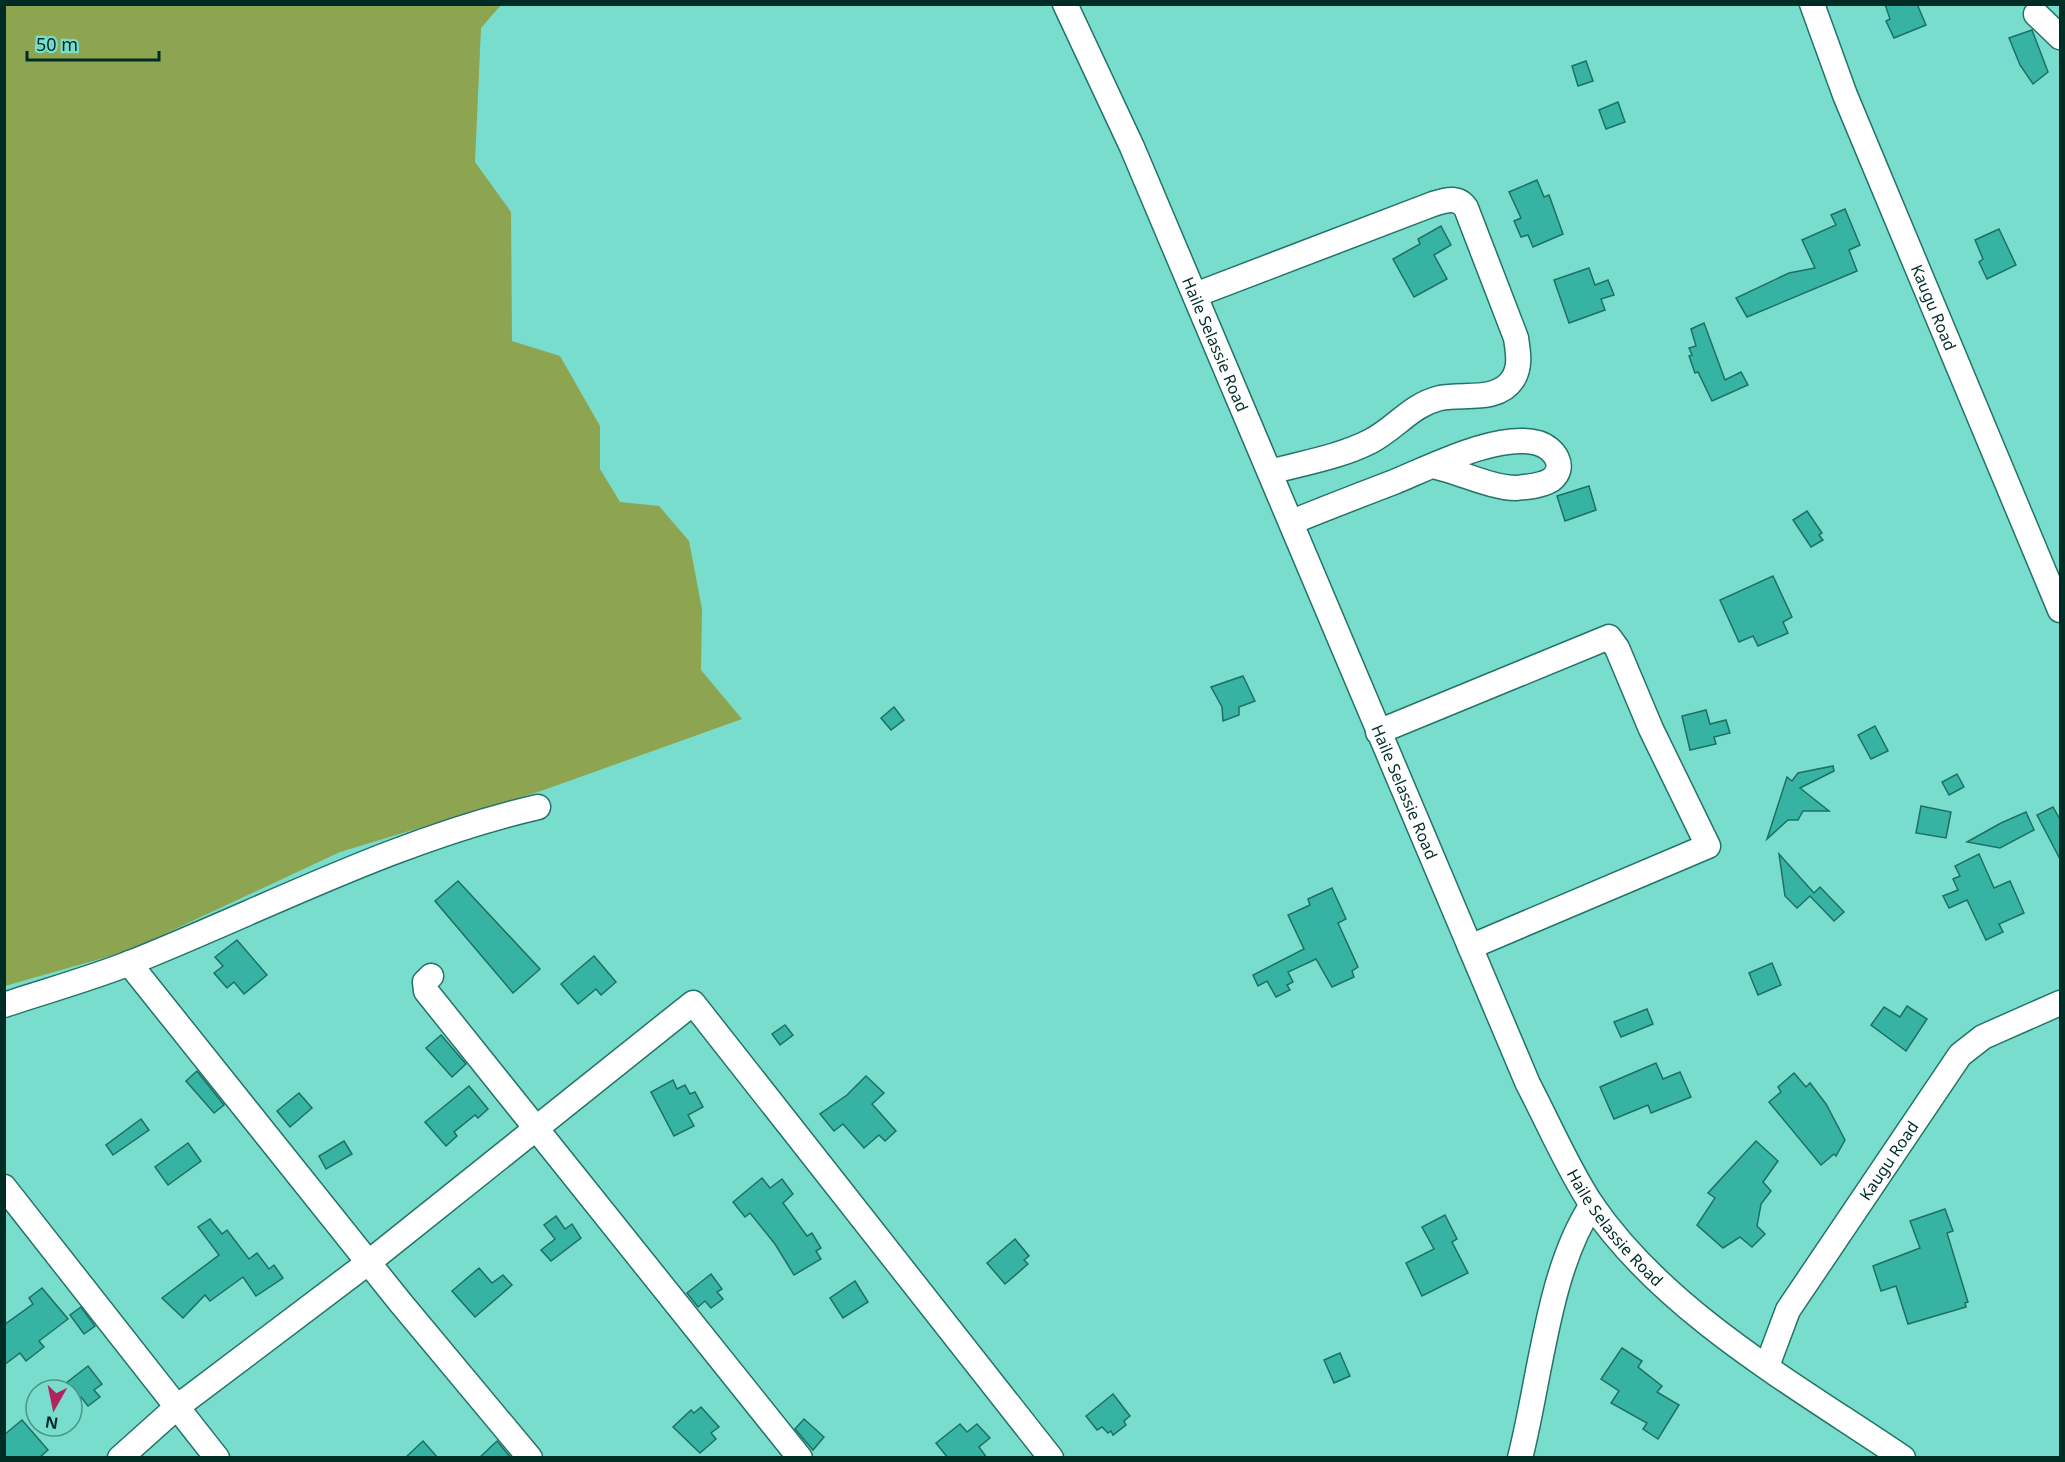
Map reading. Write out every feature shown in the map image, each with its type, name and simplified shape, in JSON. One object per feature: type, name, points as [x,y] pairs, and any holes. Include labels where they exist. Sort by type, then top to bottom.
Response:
[{"type":"street","name":"Haile Selassie Road","points":[[1065,4],[1132,147],[1528,1084],[1592,1205],[1632,1254],[1711,1326],[1903,1458]]},
{"type":"street","name":"Kaugu Road","points":[[1812,4],[1845,95],[2061,610]]},
{"type":"street","points":[[2036,14],[2061,36]]},
{"type":"street","points":[[1195,295],[1433,204],[1454,200],[1462,202],[1467,208],[1516,338],[1519,361],[1513,379],[1499,391],[1480,396],[1442,398],[1419,405],[1370,441],[1270,472]]},
{"type":"street","points":[[1292,522],[1432,466]]},
{"type":"street","points":[[1378,732],[1609,637],[1617,648],[1651,729],[1708,846],[1470,947]]},
{"type":"street","points":[[4,1005],[129,963],[326,877],[489,819],[538,807]]},
{"type":"street","points":[[129,963],[530,1458]]},
{"type":"street","points":[[430,976],[425,982],[426,991],[800,1458]]},
{"type":"street","points":[[120,1458],[177,1407],[369,1262],[693,1003],[1051,1458]]},
{"type":"street","name":"Kaugu Road","points":[[1767,1366],[1788,1310],[1960,1055],[1983,1037],[2061,1003]]},
{"type":"street","points":[[4,1187],[217,1458]]},
{"type":"street","points":[[1520,1458],[1563,1270],[1578,1225],[1592,1205]]},
{"type":"green space","points":[[5,5],[501,5],[481,28],[475,162],[511,212],[512,341],[560,356],[600,426],[600,469],[620,502],[659,506],[689,541],[702,609],[701,670],[742,719],[541,791],[340,852],[128,951],[5,986]]},
{"type":"building","points":[[1885,4],[1917,4],[1926,25],[1894,38],[1886,21],[1890,19]]},
{"type":"building","points":[[2032,30],[2048,72],[2033,84],[2020,65],[2009,38]]},
{"type":"building","points":[[1586,61],[1593,81],[1578,86],[1572,66]]},
{"type":"building","points":[[1618,102],[1625,122],[1606,129],[1599,110]]},
{"type":"building","points":[[1537,180],[1544,197],[1549,195],[1563,234],[1533,247],[1528,235],[1521,237],[1514,221],[1521,218],[1509,192]]},
{"type":"building","points":[[1845,209],[1860,245],[1849,250],[1857,271],[1747,317],[1736,298],[1789,273],[1815,268],[1802,240],[1836,225],[1831,215]]},
{"type":"building","points":[[1441,226],[1451,245],[1434,255],[1447,279],[1414,297],[1393,259],[1420,244],[1418,239]]},
{"type":"building","points":[[1999,229],[2016,265],[1987,279],[1979,262],[1983,259],[1975,240]]},
{"type":"building","points":[[1589,268],[1595,285],[1608,280],[1614,295],[1601,299],[1605,310],[1569,323],[1554,280]]},
{"type":"building","points":[[1704,323],[1725,380],[1741,372],[1748,385],[1712,401],[1698,372],[1695,373],[1689,356],[1692,355],[1689,348],[1696,346],[1691,329]]},
{"type":"building","points":[[1589,486],[1596,510],[1565,521],[1557,496]]},
{"type":"building","points":[[1807,511],[1822,533],[1819,535],[1823,540],[1811,547],[1793,520]]},
{"type":"building","points":[[1773,576],[1792,617],[1783,622],[1788,633],[1758,646],[1753,636],[1739,642],[1720,600]]},
{"type":"building","points":[[1243,676],[1255,701],[1239,707],[1239,715],[1223,721],[1222,707],[1211,687]]},
{"type":"building","points":[[894,707],[904,720],[891,730],[881,718]]},
{"type":"building","points":[[1706,710],[1710,724],[1726,720],[1730,733],[1714,737],[1716,744],[1690,750],[1682,716]]},
{"type":"building","points":[[1875,726],[1888,751],[1871,759],[1858,735]]},
{"type":"building","points":[[1833,766],[1834,771],[1800,788],[1829,811],[1803,811],[1798,820],[1788,820],[1767,839],[1787,777],[1792,781],[1798,773]]},
{"type":"building","points":[[1957,774],[1964,787],[1949,795],[1942,782]]},
{"type":"building","points":[[1921,806],[1951,812],[1946,838],[1916,833]]},
{"type":"building","points":[[2053,807],[2061,821],[2061,861],[2037,815]]},
{"type":"building","points":[[2026,812],[2034,830],[2000,848],[1967,842],[2001,823]]},
{"type":"building","points":[[1779,854],[1814,893],[1820,887],[1844,912],[1834,921],[1810,896],[1797,908],[1785,896]]},
{"type":"building","points":[[1979,854],[1994,888],[2010,881],[2024,913],[1999,924],[2003,932],[1986,940],[1967,900],[1949,908],[1943,896],[1958,890],[1953,879],[1960,876],[1955,866]]},
{"type":"building","points":[[458,881],[540,969],[513,993],[435,901]]},
{"type":"building","points":[[1332,888],[1346,919],[1338,923],[1358,967],[1352,971],[1354,977],[1332,987],[1316,959],[1288,972],[1293,982],[1287,985],[1290,990],[1276,997],[1267,981],[1258,986],[1253,975],[1304,949],[1288,915],[1310,905],[1308,899]]},
{"type":"building","points":[[237,940],[267,975],[244,994],[234,982],[227,988],[214,973],[223,966],[215,957]]},
{"type":"building","points":[[594,956],[616,982],[601,995],[596,989],[578,1004],[561,984]]},
{"type":"building","points":[[1772,963],[1781,985],[1758,995],[1749,973]]},
{"type":"building","points":[[1907,1006],[1927,1019],[1906,1051],[1871,1025],[1884,1007],[1900,1017]]},
{"type":"building","points":[[1647,1009],[1653,1024],[1621,1037],[1614,1022]]},
{"type":"building","points":[[785,1025],[793,1035],[780,1045],[772,1034]]},
{"type":"building","points":[[441,1035],[466,1064],[452,1077],[426,1048]]},
{"type":"building","points":[[1656,1063],[1663,1079],[1680,1072],[1691,1097],[1651,1113],[1648,1105],[1614,1119],[1600,1087]]},
{"type":"building","points":[[197,1071],[224,1105],[214,1113],[186,1081]]},
{"type":"building","points":[[1794,1073],[1806,1087],[1810,1083],[1826,1104],[1845,1140],[1836,1156],[1834,1154],[1821,1165],[1769,1102],[1781,1092],[1778,1087]]},
{"type":"building","points":[[866,1076],[884,1093],[872,1104],[896,1131],[885,1141],[879,1135],[864,1148],[843,1124],[834,1131],[820,1114],[847,1095]]},
{"type":"building","points":[[673,1080],[677,1089],[685,1085],[690,1094],[695,1092],[703,1107],[688,1115],[694,1126],[674,1136],[651,1092]]},
{"type":"building","points":[[469,1086],[488,1109],[478,1118],[475,1115],[454,1132],[457,1136],[446,1146],[425,1122]]},
{"type":"building","points":[[299,1093],[312,1108],[290,1127],[277,1111]]},
{"type":"building","points":[[141,1119],[149,1130],[113,1155],[106,1145]]},
{"type":"building","points":[[344,1141],[352,1154],[326,1169],[319,1156]]},
{"type":"building","points":[[1756,1141],[1778,1161],[1763,1182],[1771,1191],[1761,1204],[1757,1226],[1765,1234],[1752,1247],[1740,1237],[1723,1248],[1697,1225],[1715,1198],[1708,1193]]},
{"type":"building","points":[[188,1143],[201,1161],[168,1185],[155,1167]]},
{"type":"building","points":[[762,1178],[770,1188],[782,1179],[793,1194],[783,1203],[807,1236],[812,1233],[821,1248],[816,1251],[821,1259],[794,1275],[775,1244],[750,1213],[745,1217],[733,1202]]},
{"type":"building","points":[[1945,1209],[1953,1231],[1947,1233],[1968,1302],[1965,1303],[1966,1307],[1908,1324],[1896,1286],[1881,1291],[1873,1266],[1920,1248],[1910,1221]]},
{"type":"building","points":[[1445,1215],[1457,1239],[1452,1242],[1468,1273],[1422,1296],[1406,1263],[1434,1249],[1422,1227]]},
{"type":"building","points":[[556,1216],[565,1229],[572,1224],[581,1238],[551,1261],[541,1250],[555,1239],[544,1225]]},
{"type":"building","points":[[210,1219],[222,1234],[227,1230],[249,1259],[257,1253],[269,1269],[274,1265],[283,1278],[256,1296],[243,1277],[210,1301],[205,1295],[183,1318],[162,1298],[219,1255],[198,1227]]},
{"type":"building","points":[[1015,1239],[1029,1256],[1024,1260],[1028,1264],[1005,1284],[987,1263]]},
{"type":"building","points":[[479,1268],[492,1283],[503,1275],[512,1285],[475,1317],[452,1291]]},
{"type":"building","points":[[711,1274],[722,1289],[717,1292],[723,1299],[711,1308],[705,1301],[698,1307],[687,1293]]},
{"type":"building","points":[[855,1281],[868,1302],[843,1318],[830,1298]]},
{"type":"building","points":[[42,1288],[68,1319],[39,1341],[44,1347],[26,1361],[20,1353],[4,1365],[4,1325],[33,1304],[29,1298]]},
{"type":"building","points":[[81,1307],[95,1326],[84,1334],[70,1315]]},
{"type":"building","points":[[1622,1348],[1642,1361],[1638,1367],[1662,1386],[1657,1392],[1679,1405],[1658,1439],[1643,1429],[1647,1423],[1611,1403],[1619,1391],[1601,1379]]},
{"type":"building","points":[[1340,1353],[1350,1376],[1334,1383],[1324,1360]]},
{"type":"building","points":[[88,1366],[102,1384],[94,1390],[100,1397],[88,1406],[84,1401],[84,1378],[72,1378]]},
{"type":"building","points":[[1113,1394],[1130,1416],[1124,1421],[1126,1425],[1113,1435],[1111,1431],[1108,1433],[1102,1427],[1097,1430],[1086,1416]]},
{"type":"building","points":[[701,1407],[719,1427],[711,1433],[716,1439],[700,1453],[673,1427],[691,1410],[694,1413]]},
{"type":"building","points":[[804,1419],[824,1437],[813,1450],[795,1429]]},
{"type":"building","points":[[22,1420],[24,1438],[38,1438],[48,1450],[39,1458],[4,1458],[4,1435]]},
{"type":"building","points":[[960,1424],[967,1432],[977,1424],[990,1438],[979,1447],[987,1458],[948,1458],[936,1443]]},
{"type":"building","points":[[423,1441],[438,1458],[405,1458]]},
{"type":"building","points":[[497,1441],[511,1458],[479,1458]]}]
